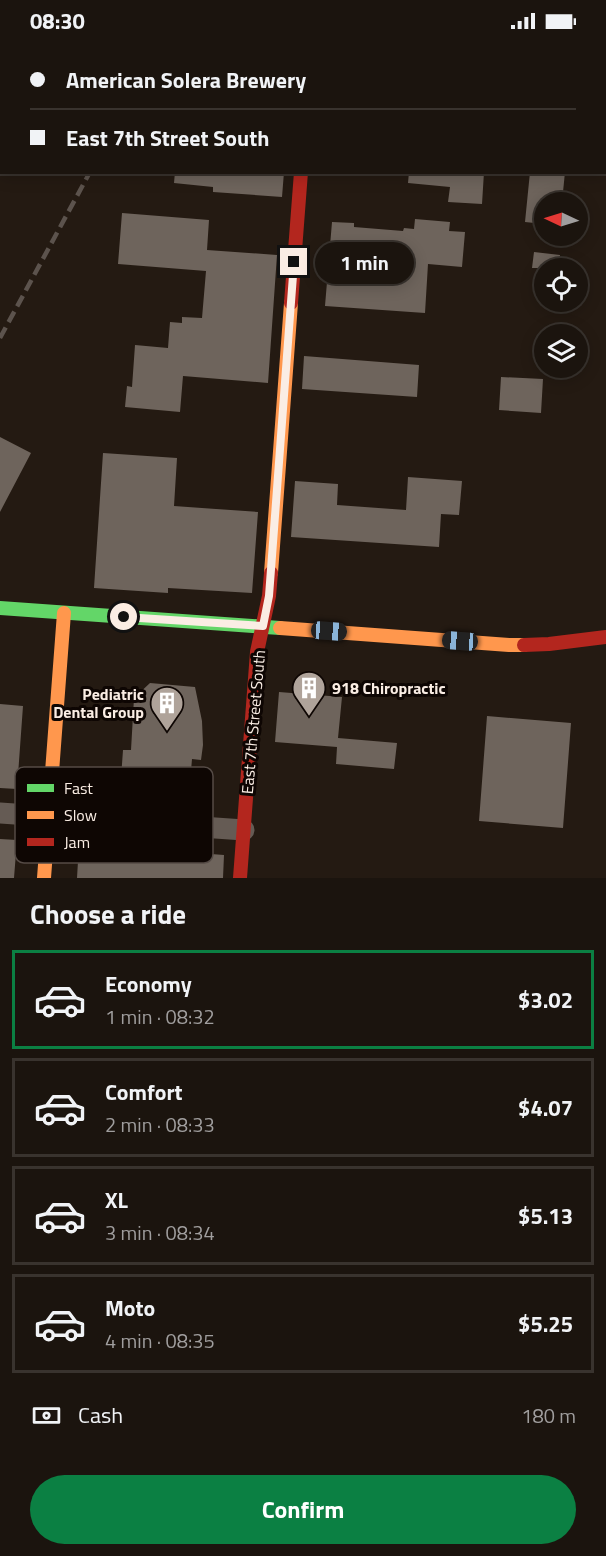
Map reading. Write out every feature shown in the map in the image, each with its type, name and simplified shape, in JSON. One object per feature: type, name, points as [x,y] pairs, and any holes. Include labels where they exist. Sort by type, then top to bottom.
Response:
[{"type":"street","name":"East 7th Street South","points":[[240,878],[257,652],[269,596],[301,174]]},
{"type":"street","points":[[0,608],[509,645],[549,644],[606,637]]},
{"type":"street","points":[[53,767],[64,613]]},
{"type":"street","points":[[0,813],[15,814]]},
{"type":"street","points":[[213,829],[244,831]]},
{"type":"street","points":[[44,878],[45,863]]},
{"type":"building","points":[[175,174],[284,174],[282,197],[213,192],[213,187],[174,183]]},
{"type":"building","points":[[409,174],[484,174],[482,204],[448,202],[450,187],[408,183]]},
{"type":"building","points":[[530,174],[565,174],[563,192],[534,192],[534,223],[525,222]]},
{"type":"building","points":[[122,213],[209,220],[207,250],[277,255],[268,383],[183,376],[180,412],[125,407],[127,386],[132,387],[135,345],[168,348],[170,322],[182,323],[182,317],[202,318],[206,271],[118,264]]},
{"type":"building","points":[[415,219],[450,222],[449,231],[465,232],[462,267],[428,264],[425,313],[325,306],[332,222],[354,223],[354,227],[403,231],[404,228],[414,229]]},
{"type":"building","points":[[534,252],[560,255],[560,258],[534,258],[534,268],[532,268]]},
{"type":"building","points":[[304,356],[419,365],[417,397],[302,389]]},
{"type":"building","points":[[501,377],[543,379],[541,413],[499,410]]},
{"type":"building","points":[[0,437],[31,453],[0,512]]},
{"type":"building","points":[[103,453],[177,458],[174,506],[258,512],[252,593],[168,588],[168,593],[94,588]]},
{"type":"building","points":[[408,477],[462,481],[459,515],[441,514],[439,547],[291,537],[295,481],[338,484],[337,505],[406,510]]},
{"type":"building","name":"Pediatric Dental Group","points":[[150,683],[195,687],[202,721],[201,760],[192,759],[191,767],[122,767],[123,750],[131,750],[134,698]]},
{"type":"building","name":"918 Chiropractic","points":[[279,692],[342,697],[338,738],[397,743],[394,769],[336,764],[337,747],[275,742]]},
{"type":"building","points":[[0,704],[23,706],[19,767],[15,767],[15,789],[0,788]]},
{"type":"building","points":[[487,716],[571,723],[563,828],[479,821]]},
{"type":"building","points":[[0,839],[15,840],[14,878],[0,878]]},
{"type":"building","points":[[213,854],[224,855],[223,878],[77,878],[78,863],[213,863]]},
{"type":"railway","points":[[0,338],[89,174]]},
{"type":"traffic: fast","points":[[0,608],[280,628]]},
{"type":"traffic: slow","points":[[271,573],[291,303]]},
{"type":"traffic: slow","points":[[52,767],[64,613]]},
{"type":"traffic: slow","points":[[280,628],[524,645]]},
{"type":"traffic: slow","points":[[44,878],[45,863]]},
{"type":"traffic: jam","points":[[291,303],[301,174]]},
{"type":"traffic: jam","points":[[240,878],[257,652],[269,596],[271,573]]},
{"type":"traffic: jam","points":[[524,645],[606,637]]},
{"type":"place","name":"918 Chiropractic","points":[[309,717]]},
{"type":"place","name":"Pediatric Dental Group","points":[[167,732]]},
{"type":"route","points":[[124,617],[263,626],[269,596],[294,262]]}]
